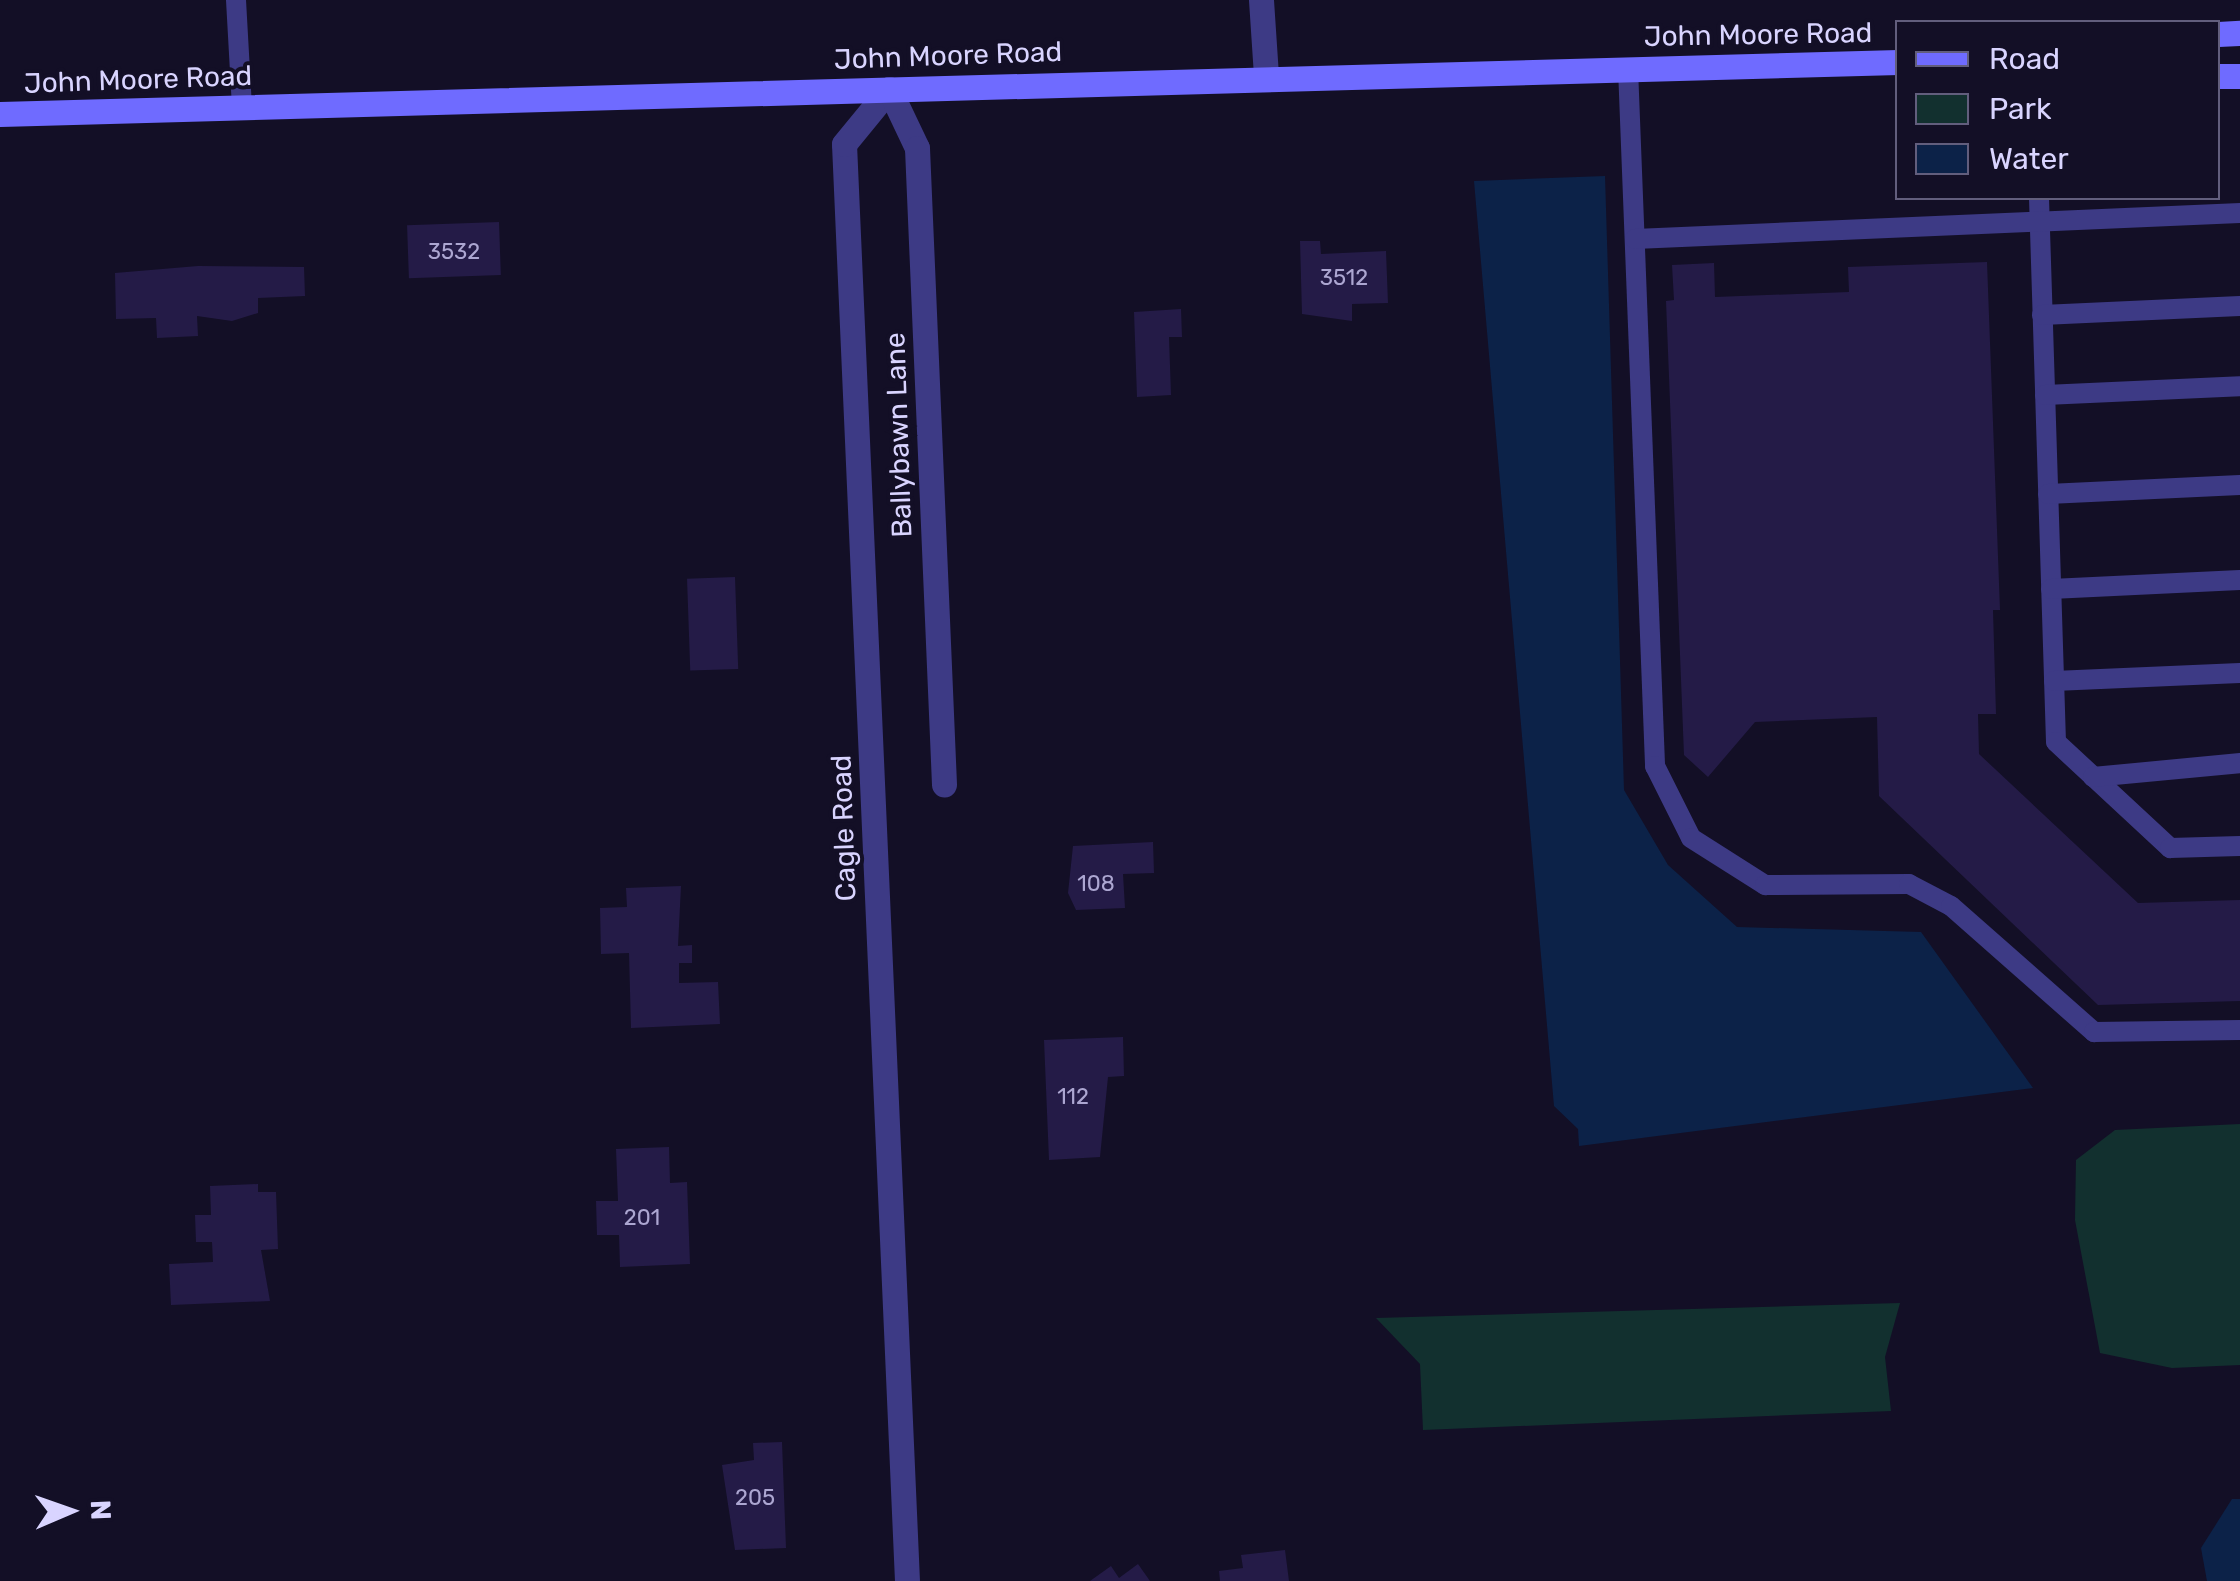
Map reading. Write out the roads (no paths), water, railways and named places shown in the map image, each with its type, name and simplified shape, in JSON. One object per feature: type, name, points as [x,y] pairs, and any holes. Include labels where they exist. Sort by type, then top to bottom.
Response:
[{"type":"street","points":[[1260,0],[1266,75]]},
{"type":"street","name":"John Moore Road","points":[[0,114],[1266,75],[1895,62]]},
{"type":"street","name":"Ballybawn Lane","points":[[889,88],[917,148],[944,784]]},
{"type":"street","name":"Cagle Road","points":[[889,88],[844,144],[907,1581]]},
{"type":"lane","points":[[236,0],[242,107]]},
{"type":"lane","points":[[1628,68],[1655,766],[1691,838],[1765,885],[1909,884],[1951,906],[2094,1032],[2240,1030]]},
{"type":"lane","points":[[1635,239],[2039,208],[2240,213]]},
{"type":"lane","points":[[2039,208],[2056,742],[2170,848],[2240,846]]},
{"type":"lane","points":[[2042,314],[2240,306]]},
{"type":"lane","points":[[2045,396],[2240,386]]},
{"type":"lane","points":[[2048,494],[2240,486]]},
{"type":"lane","points":[[2051,589],[2240,580]]},
{"type":"lane","points":[[2054,681],[2240,673]]},
{"type":"lane","points":[[2093,777],[2240,763]]},
{"type":"water","points":[[1605,176],[1624,790],[1668,865],[1737,927],[1921,932],[2033,1088],[1579,1146],[1578,1129],[1554,1106],[1474,181]]},
{"type":"water","points":[[2232,1499],[2240,1499],[2240,1581],[2207,1581],[2201,1548]]}]
